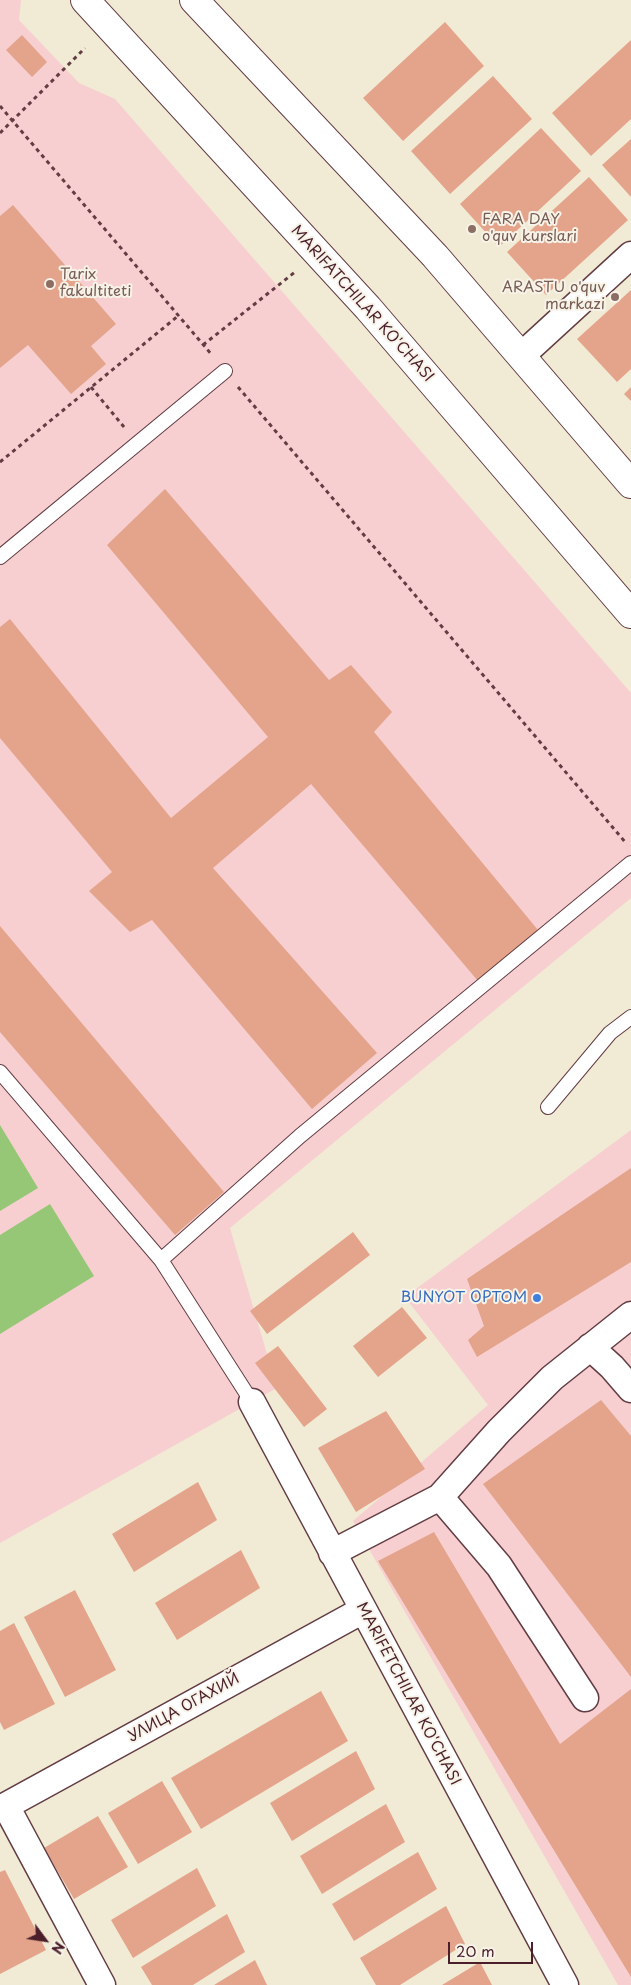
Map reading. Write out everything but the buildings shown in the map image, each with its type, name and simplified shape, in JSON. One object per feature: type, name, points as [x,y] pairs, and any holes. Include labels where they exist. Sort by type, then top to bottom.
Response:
[{"type":"street","name":"MARIFATCHILAR KO'CHASI","points":[[85,0],[368,308],[631,614]]},
{"type":"street","points":[[194,0],[435,256],[631,484]]},
{"type":"street","points":[[521,356],[631,255]]},
{"type":"street","points":[[332,1553],[440,1497],[500,1431],[552,1378],[631,1315]]},
{"type":"street","points":[[590,1347],[612,1367],[631,1390]]},
{"type":"street","name":"MARIFETCHILAR KO'CHASI","points":[[252,1402],[565,1985]]},
{"type":"street","points":[[440,1497],[499,1566],[585,1698]]},
{"type":"street","name":"УЛИЦА ОГАХИЙ","points":[[102,1985],[3,1808],[363,1610]]},
{"type":"lane","points":[[0,557],[225,371]]},
{"type":"lane","points":[[161,1260],[300,1136],[631,863]]},
{"type":"lane","points":[[548,1107],[610,1033],[631,1017]]},
{"type":"lane","points":[[0,1072],[161,1260],[252,1402]]},
{"type":"path","points":[[0,133],[85,48]]},
{"type":"path","points":[[0,106],[631,849]]},
{"type":"path","points":[[203,345],[295,272]]},
{"type":"path","points":[[0,462],[178,316]]},
{"type":"path","points":[[91,387],[138,443]]},
{"type":"shaded area","points":[[0,0],[21,0],[19,20],[79,83],[115,99],[631,693],[631,898],[230,1228],[277,1388],[0,1543]]},
{"type":"shaded area","points":[[631,1130],[631,1985],[618,1985],[353,1521],[488,1405],[405,1297]]},
{"type":"green space","points":[[0,1125],[38,1188],[0,1211]]},
{"type":"green space","points":[[50,1204],[94,1276],[0,1334],[0,1235]]},
{"type":"place","name":"FARA DAY o'quv kurslari","points":[[472,229]]},
{"type":"place","name":"Tarix fakultiteti","points":[[50,284]]},
{"type":"place","name":"ARASTU o'quv markazi","points":[[615,297]]},
{"type":"place","name":"BUNYOT OPTOM","points":[[537,1298]]}]
